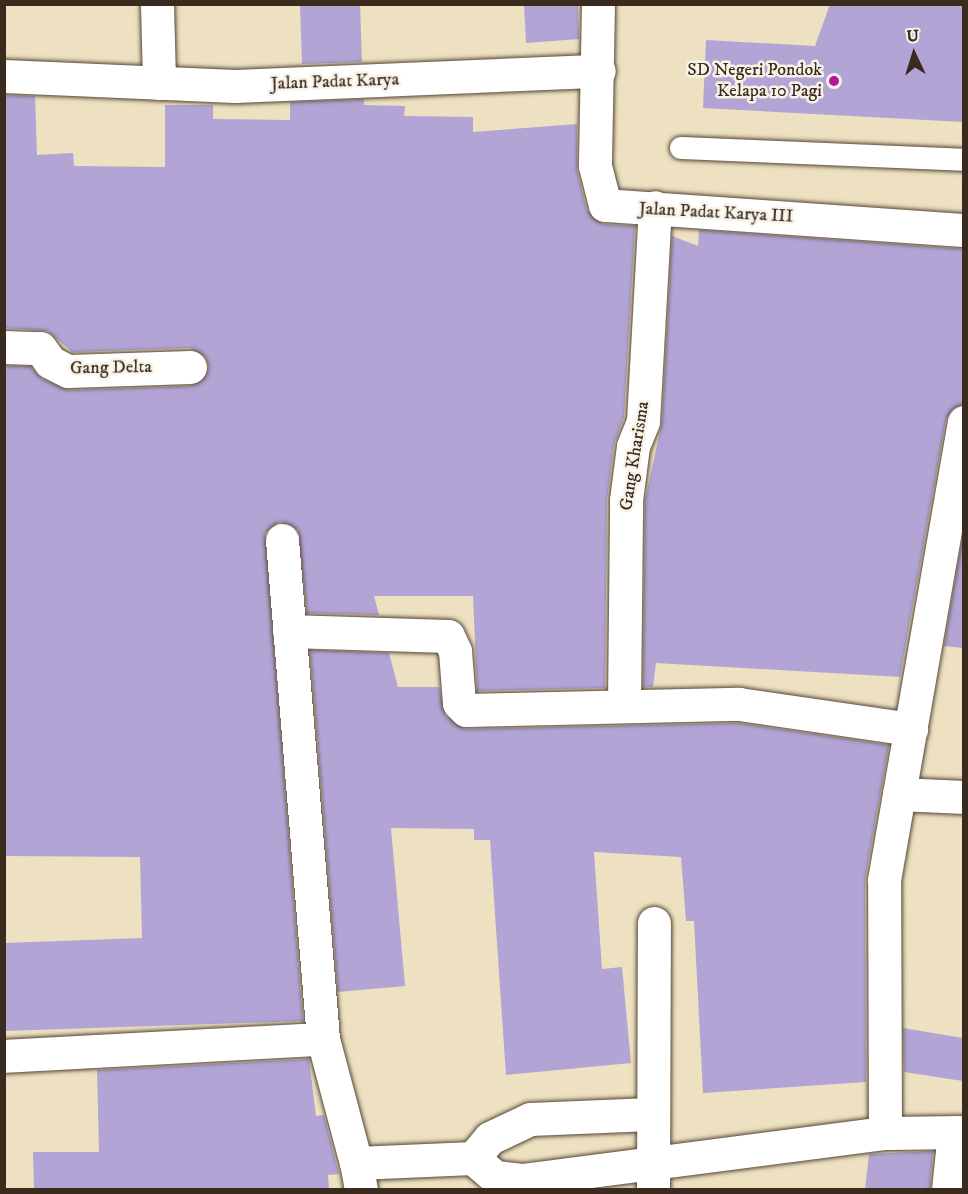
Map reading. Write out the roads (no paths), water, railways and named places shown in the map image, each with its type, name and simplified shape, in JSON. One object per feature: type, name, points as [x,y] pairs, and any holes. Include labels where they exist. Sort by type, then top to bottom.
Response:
[{"type":"street","points":[[157,4],[159,83]]},
{"type":"street","points":[[598,4],[599,71]]},
{"type":"street","name":"Jalan Padat Karya","points":[[4,76],[235,86],[599,71]]},
{"type":"street","name":"Jalan Padat Karya III","points":[[599,71],[595,166],[600,200],[613,208],[655,207],[963,230]]},
{"type":"street","name":"Gang Kharisma","points":[[624,704],[626,500],[633,446],[643,421],[655,207]]},
{"type":"street","name":"Gang Delta","points":[[4,347],[40,348],[50,362],[68,371],[190,367]]},
{"type":"street","points":[[885,1133],[884,880],[963,422]]},
{"type":"street","points":[[282,540],[323,1039],[358,1176],[473,1158],[490,1138],[530,1119],[651,1114]]},
{"type":"street","points":[[289,631],[448,636],[455,651],[459,703],[466,710],[624,704],[739,704],[911,729]]},
{"type":"street","points":[[899,794],[963,797]]},
{"type":"street","points":[[653,1176],[651,1114],[654,923]]},
{"type":"street","points":[[4,1056],[323,1039]]},
{"type":"street","points":[[473,1158],[495,1177],[522,1180],[653,1176],[885,1133],[959,1132],[948,1190]]},
{"type":"lane","points":[[681,148],[963,160]]},
{"type":"place","name":"SD Negeri Pondok Kelapa 10 Pagi","points":[[834,81]]}]
